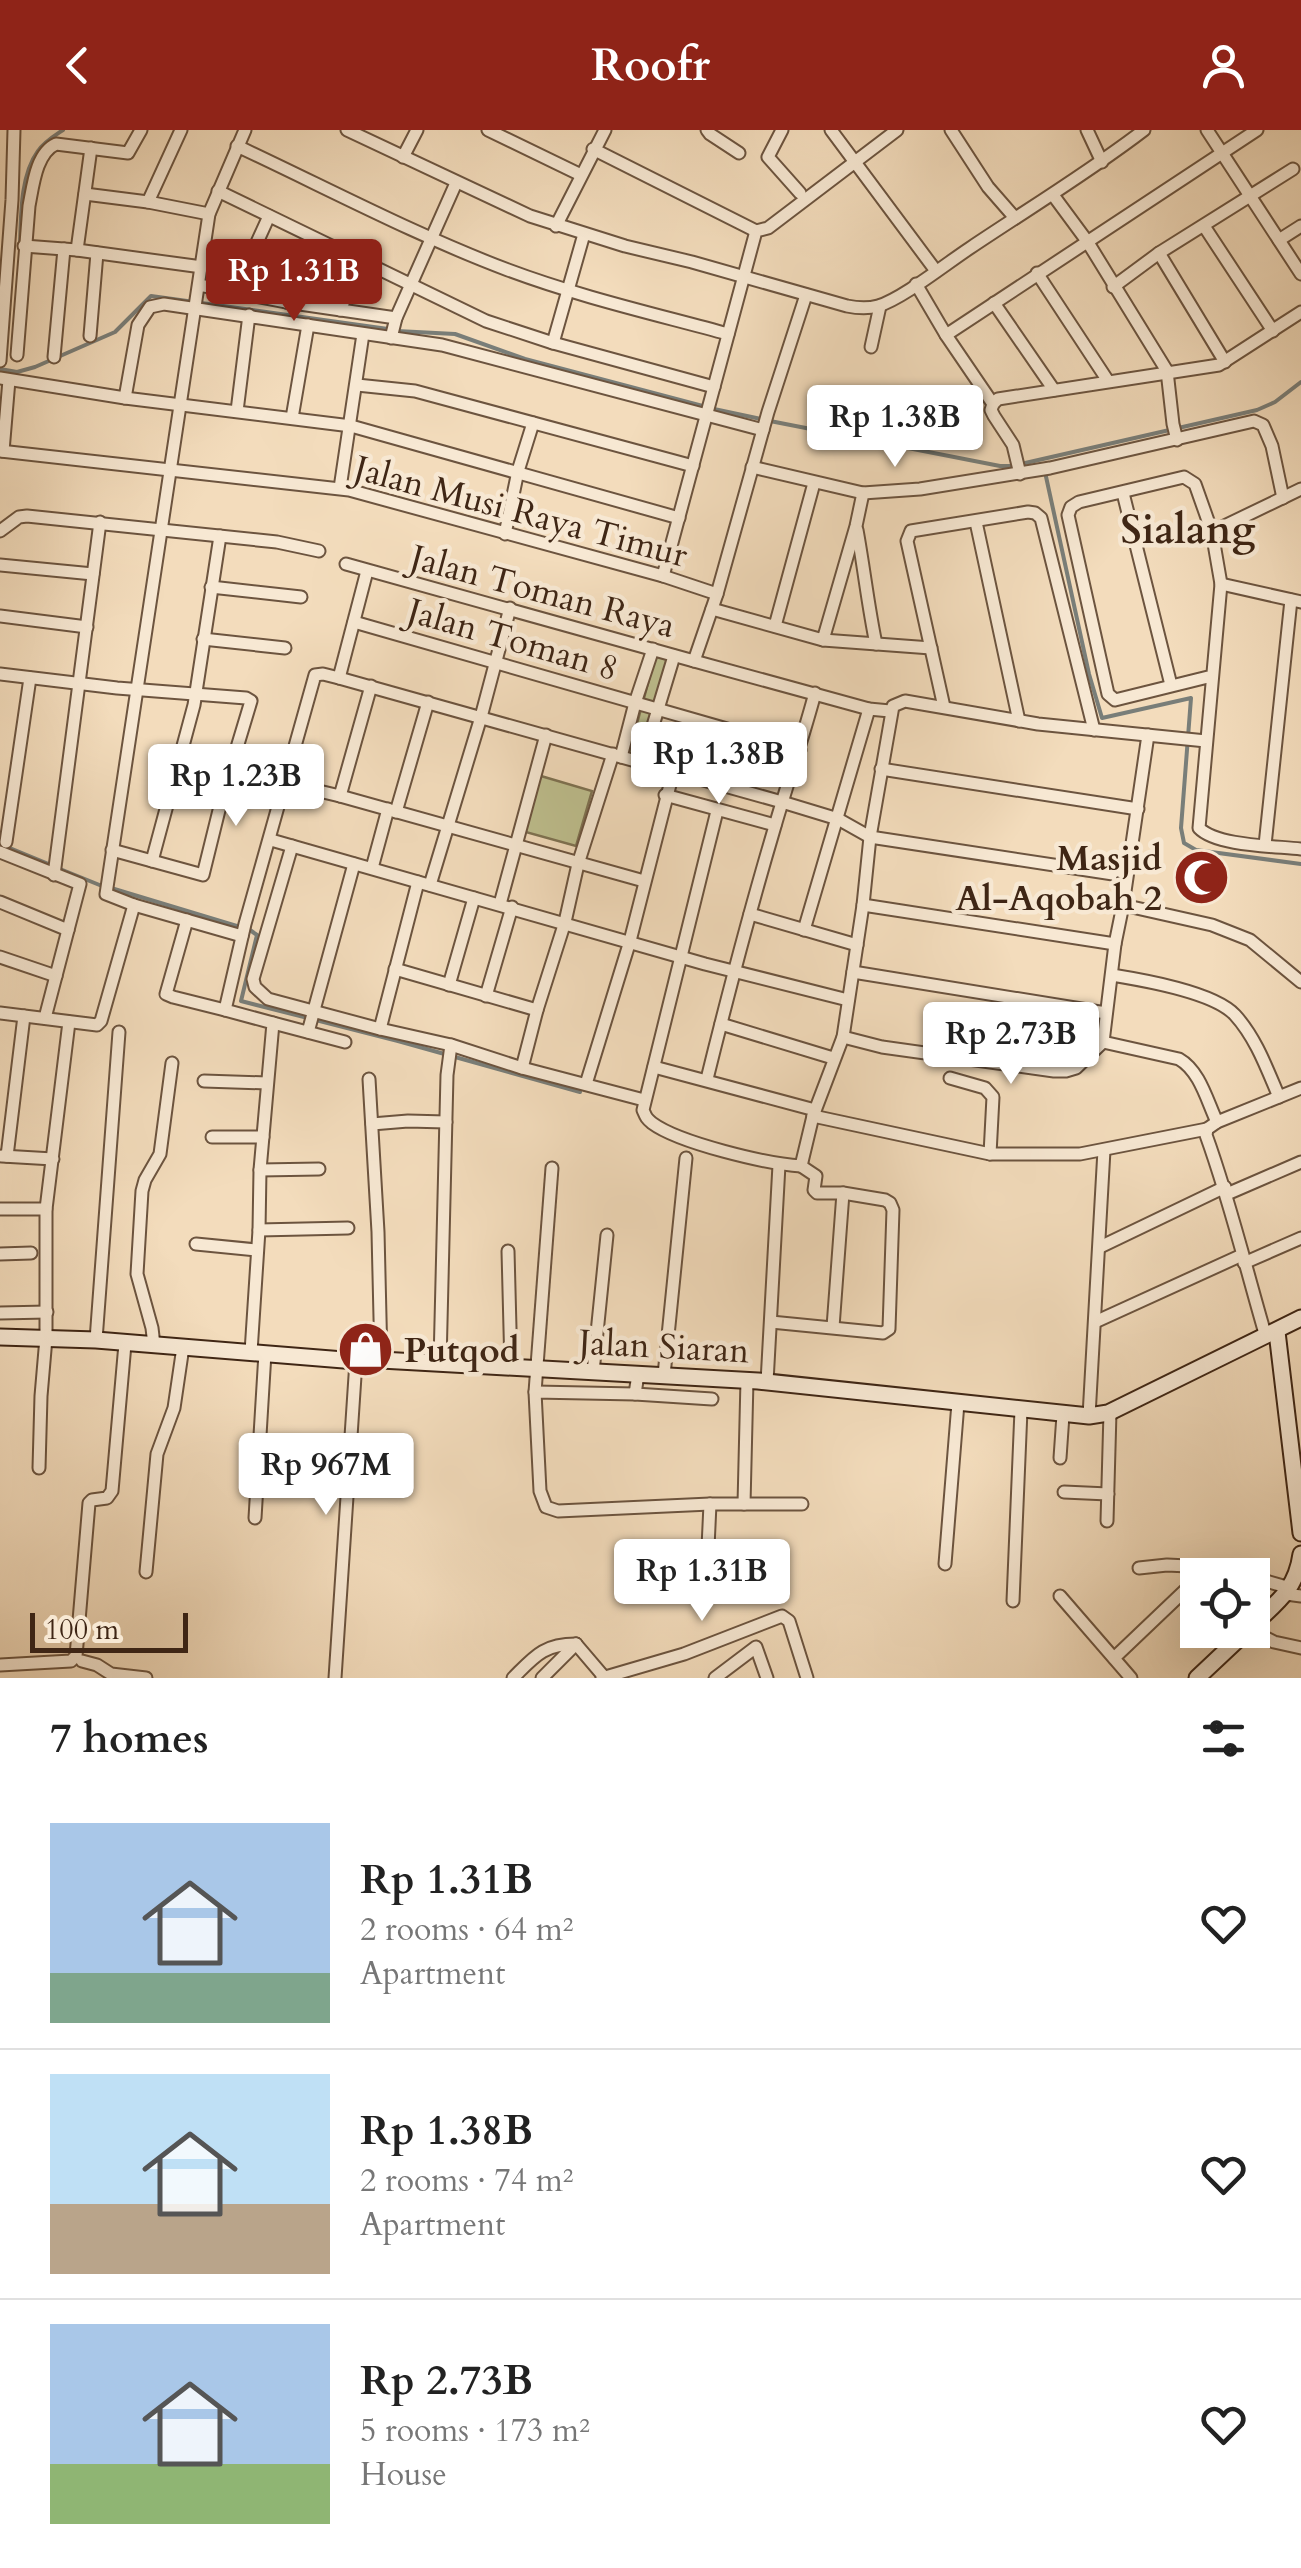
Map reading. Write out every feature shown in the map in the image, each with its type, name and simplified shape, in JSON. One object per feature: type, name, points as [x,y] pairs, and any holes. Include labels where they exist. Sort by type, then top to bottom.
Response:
[{"type":"street","points":[[0,361],[10,350],[24,246],[21,206],[6,176],[14,130]]},
{"type":"street","points":[[10,350],[3,291],[21,206],[41,161],[50,146],[56,144],[129,153],[141,130]]},
{"type":"street","points":[[148,202],[181,130]]},
{"type":"street","points":[[244,931],[134,905],[107,887],[209,214],[245,130]]},
{"type":"street","points":[[348,130],[556,226],[859,308],[880,306],[916,284],[1102,162],[1144,130]]},
{"type":"street","points":[[403,158],[416,130]]},
{"type":"street","points":[[488,130],[581,174]]},
{"type":"street","points":[[556,226],[605,130]]},
{"type":"street","points":[[707,130],[740,153]]},
{"type":"street","points":[[782,130],[768,157],[800,193]]},
{"type":"street","points":[[831,130],[936,271]]},
{"type":"street","points":[[594,149],[756,231],[768,228],[897,130]]},
{"type":"street","points":[[951,130],[988,187],[1015,218]]},
{"type":"street","points":[[1087,130],[1102,162]]},
{"type":"street","points":[[1207,130],[1301,274]]},
{"type":"street","points":[[946,335],[1257,130]]},
{"type":"street","points":[[237,146],[504,268],[568,291],[728,334]]},
{"type":"street","points":[[54,356],[91,148]]},
{"type":"street","points":[[1113,287],[1159,253],[1292,169]]},
{"type":"street","points":[[393,328],[456,183]]},
{"type":"street","points":[[218,191],[486,321],[714,387]]},
{"type":"street","points":[[85,194],[209,214]]},
{"type":"street","points":[[1053,195],[1087,241],[1167,371],[1175,432]]},
{"type":"street","points":[[235,290],[270,216]]},
{"type":"street","points":[[1204,226],[1274,331]]},
{"type":"street","points":[[1279,240],[1301,226]]},
{"type":"street","points":[[663,576],[756,231]]},
{"type":"street","points":[[553,343],[584,234]]},
{"type":"street","points":[[286,302],[315,238]]},
{"type":"street","points":[[24,246],[202,267]]},
{"type":"street","points":[[90,336],[97,253]]},
{"type":"street","points":[[1159,253],[1226,362]]},
{"type":"street","points":[[340,310],[362,261]]},
{"type":"street","points":[[1037,274],[1108,381]]},
{"type":"street","points":[[916,284],[993,404]]},
{"type":"street","points":[[198,287],[340,310],[466,350],[707,409],[763,429]]},
{"type":"street","name":"Jalan Musi Raya Timur","points":[[2,450],[340,488],[717,594],[768,412],[806,295]]},
{"type":"street","points":[[994,303],[1054,390]]},
{"type":"street","points":[[125,398],[136,335],[146,312],[156,305],[195,306],[364,334],[393,328]]},
{"type":"street","points":[[871,347],[880,306]]},
{"type":"street","points":[[1019,467],[1013,445],[991,410],[998,399],[1226,362],[1301,312]]},
{"type":"street","points":[[236,411],[248,315]]},
{"type":"street","points":[[292,418],[308,326]]},
{"type":"street","points":[[340,488],[364,334]]},
{"type":"street","points":[[2,450],[4,379],[180,406],[351,426],[678,518]]},
{"type":"street","points":[[356,384],[415,391],[693,466]]},
{"type":"street","points":[[752,467],[863,493],[920,488],[1019,467],[1044,469],[1175,432],[1254,421],[1264,425],[1272,446],[1282,498]]},
{"type":"street","points":[[505,534],[533,423]]},
{"type":"street","points":[[1212,676],[1116,700],[1111,698],[1068,515],[1071,507],[1184,477],[1195,484],[1212,532],[1222,584],[1212,676],[1202,740],[1199,828],[1207,836],[1301,849]]},
{"type":"street","points":[[775,626],[814,483]]},
{"type":"street","points":[[1212,532],[1301,489]]},
{"type":"street","points":[[823,640],[863,493]]},
{"type":"street","points":[[1123,493],[1172,685]]},
{"type":"street","points":[[944,707],[907,536],[911,531],[1035,513],[1041,518],[1094,730]]},
{"type":"street","points":[[0,531],[22,516],[277,542],[319,551]]},
{"type":"street","points":[[55,869],[100,522]]},
{"type":"street","points":[[976,522],[1019,721]]},
{"type":"street","points":[[856,526],[876,644]]},
{"type":"street","points":[[152,861],[196,694],[220,536]]},
{"type":"street","points":[[0,564],[94,574]]},
{"type":"street","name":"Jalan Toman Raya","points":[[346,564],[694,661],[717,594]]},
{"type":"street","points":[[339,678],[367,571]]},
{"type":"street","points":[[1222,584],[1296,601],[1265,845]]},
{"type":"street","points":[[211,588],[301,597]]},
{"type":"street","points":[[380,1029],[395,969],[448,826],[482,717],[510,608]]},
{"type":"street","points":[[712,609],[823,640],[931,648]]},
{"type":"street","points":[[0,616],[87,626]]},
{"type":"street","name":"Jalan Toman 8","points":[[354,622],[800,750]]},
{"type":"street","points":[[203,639],[285,648]]},
{"type":"street","points":[[522,1068],[578,864],[653,649]]},
{"type":"street","points":[[642,762],[674,656]]},
{"type":"street","points":[[694,661],[869,709],[890,711]]},
{"type":"street","points":[[0,674],[246,698],[251,704],[203,875],[112,850]]},
{"type":"street","points":[[225,1010],[315,675],[371,686],[782,802],[838,820],[870,837],[1126,876]]},
{"type":"street","points":[[30,678],[3,847],[80,884],[45,1018]]},
{"type":"street","points":[[340,796],[371,686]]},
{"type":"street","points":[[707,1079],[734,970],[816,693]]},
{"type":"street","points":[[372,868],[428,702]]},
{"type":"street","points":[[801,1166],[814,1113],[843,1036],[870,837],[893,706],[905,702],[1019,721],[1202,740]]},
{"type":"street","points":[[804,930],[869,709]]},
{"type":"street","points":[[486,996],[515,845],[546,735]]},
{"type":"street","points":[[843,1036],[882,1046],[1066,1072],[1076,1068],[1104,1042],[1115,944],[1148,735]]},
{"type":"street","points":[[881,769],[1138,808]]},
{"type":"street","points":[[586,1084],[630,940],[672,773]]},
{"type":"street","points":[[286,784],[644,882]]},
{"type":"street","points":[[665,795],[775,826]]},
{"type":"street","points":[[717,811],[643,1110],[654,1124],[690,1140],[779,1164],[801,1166],[816,1176],[817,1192],[885,1200],[893,1210],[889,1329],[883,1334],[771,1322]]},
{"type":"street","points":[[270,840],[848,1000]]},
{"type":"street","points":[[292,846],[253,979],[255,987],[345,1042]]},
{"type":"street","points":[[311,1021],[354,864]]},
{"type":"street","points":[[450,986],[474,898]]},
{"type":"street","points":[[0,902],[68,930]]},
{"type":"street","points":[[863,904],[1115,944]]},
{"type":"street","points":[[0,1014],[97,1025],[134,905]]},
{"type":"street","points":[[1124,905],[1212,925],[1250,940],[1301,982]]},
{"type":"street","points":[[750,914],[857,945]]},
{"type":"street","points":[[187,920],[166,994],[173,997],[273,1023],[311,1021],[380,1029],[449,1054],[522,1068],[644,1100]]},
{"type":"street","points":[[0,958],[56,976]]},
{"type":"street","points":[[395,969],[537,1010]]},
{"type":"street","points":[[853,972],[1106,1012]]},
{"type":"street","points":[[1112,974],[1152,981],[1224,1006],[1249,1034],[1279,1098]]},
{"type":"street","points":[[24,1016],[4,1156],[52,1159]]},
{"type":"street","points":[[39,1468],[46,1338],[46,1209],[69,1022]]},
{"type":"street","points":[[255,1518],[256,1250],[273,1023]]},
{"type":"street","points":[[721,1024],[834,1058]]},
{"type":"street","points":[[96,1340],[119,1032]]},
{"type":"street","points":[[1104,1042],[1187,1064],[1195,1074],[1212,1126]]},
{"type":"street","points":[[440,1363],[449,1054]]},
{"type":"street","points":[[154,1344],[136,1274],[142,1192],[160,1154],[172,1063]]},
{"type":"street","points":[[654,1067],[707,1079],[814,1113],[990,1154],[1080,1154],[1104,1150],[1212,1126],[1301,1088]]},
{"type":"street","points":[[950,1078],[986,1088],[993,1097],[990,1154]]},
{"type":"street","points":[[369,1079],[382,1360]]},
{"type":"street","points":[[204,1081],[267,1083]]},
{"type":"street","points":[[372,1124],[446,1122]]},
{"type":"street","points":[[1212,1126],[1206,1135],[1226,1190],[1243,1259],[1272,1334],[1299,1499],[1301,1534]]},
{"type":"street","points":[[212,1137],[263,1137]]},
{"type":"street","points":[[1089,1416],[1104,1150]]},
{"type":"street","points":[[664,1375],[686,1158]]},
{"type":"street","points":[[1100,1247],[1226,1190],[1301,1162]]},
{"type":"street","points":[[767,1382],[779,1164]]},
{"type":"street","points":[[552,1168],[535,1392],[540,1491],[546,1507],[558,1511],[802,1504]]},
{"type":"street","points":[[260,1170],[319,1169]]},
{"type":"street","points":[[833,1328],[843,1193]]},
{"type":"street","points":[[0,1209],[46,1209]]},
{"type":"street","points":[[259,1230],[348,1228]]},
{"type":"street","points":[[593,1372],[607,1236]]},
{"type":"street","points":[[1095,1322],[1301,1238]]},
{"type":"street","points":[[196,1244],[256,1250]]},
{"type":"street","points":[[508,1251],[510,1367]]},
{"type":"street","points":[[0,1254],[31,1253]]},
{"type":"street","points":[[0,1313],[46,1312]]},
{"type":"street","name":"Jalan Siaran","points":[[0,1337],[96,1340],[356,1361],[747,1380],[1089,1416],[1110,1412],[1301,1318]]},
{"type":"street","points":[[7,1670],[71,1662],[76,1656],[88,1503],[107,1498],[112,1491],[126,1344]]},
{"type":"street","points":[[146,1572],[158,1454],[174,1408],[183,1347]]},
{"type":"street","points":[[335,1678],[356,1361]]},
{"type":"street","points":[[635,1394],[638,1374]]},
{"type":"street","points":[[696,1398],[697,1377]]},
{"type":"street","points":[[744,1504],[747,1380]]},
{"type":"street","points":[[535,1392],[712,1398]]},
{"type":"street","points":[[944,1564],[958,1403]]},
{"type":"street","points":[[1013,1601],[1021,1410]]},
{"type":"street","points":[[1107,1522],[1110,1412]]},
{"type":"street","points":[[1060,1458],[1063,1415]]},
{"type":"street","points":[[1064,1492],[1108,1494]]},
{"type":"street","points":[[707,1569],[710,1504]]},
{"type":"street","points":[[1270,1612],[1292,1593],[1301,1554]]},
{"type":"street","points":[[1139,1568],[1180,1568]]},
{"type":"street","points":[[1114,1658],[1180,1594]]},
{"type":"street","points":[[1060,1596],[1131,1678]]},
{"type":"street","points":[[576,1644],[603,1677],[684,1654],[750,1627],[785,1618],[807,1678]]},
{"type":"street","points":[[750,1627],[766,1678]]},
{"type":"street","points":[[1270,1640],[1301,1648]]},
{"type":"street","points":[[513,1678],[543,1650],[576,1644]]},
{"type":"street","points":[[542,1678],[576,1644]]},
{"type":"street","points":[[716,1678],[756,1647]]},
{"type":"street","points":[[1197,1678],[1229,1648]]},
{"type":"street","points":[[82,1662],[111,1674],[146,1678]]},
{"type":"green space","points":[[656,654],[672,658],[644,756],[629,753]]},
{"type":"green space","points":[[541,776],[592,791],[576,846],[522,831]]},
{"type":"waterway","points":[[20,246],[23,197],[32,161],[40,148],[63,130]]},
{"type":"waterway","points":[[0,369],[17,372],[35,367],[115,332],[151,296],[388,329]]},
{"type":"waterway","points":[[397,331],[455,334],[525,359],[761,419]]},
{"type":"waterway","points":[[770,421],[1012,466],[1257,410],[1301,382]]},
{"type":"waterway","points":[[1045,472],[1102,718],[1191,698],[1181,828],[1184,843],[1196,850],[1301,864]]},
{"type":"waterway","points":[[0,844],[51,865]]},
{"type":"waterway","points":[[60,869],[102,886]]},
{"type":"waterway","points":[[111,888],[257,935],[241,1001],[580,1092]]},
{"type":"place","name":"Masjid Al-Aqobah 2","points":[[1201,878]]},
{"type":"place","name":"Putqod","points":[[365,1350]]},
{"type":"district","name":"Sialang","points":[[1188,529]]}]
